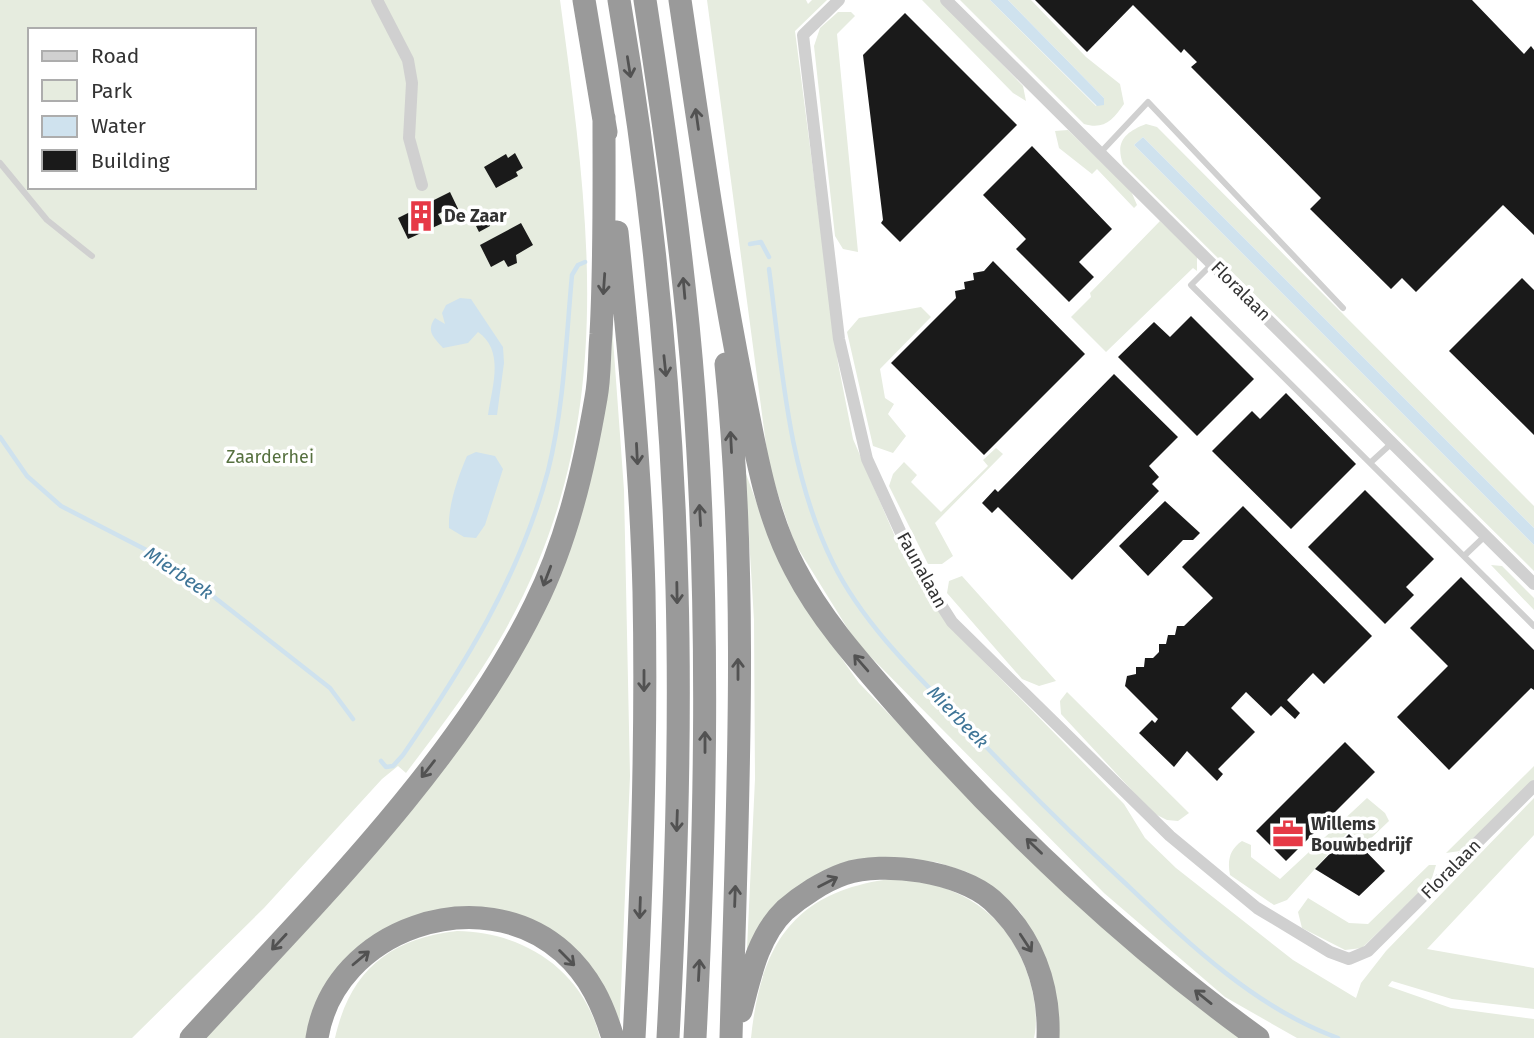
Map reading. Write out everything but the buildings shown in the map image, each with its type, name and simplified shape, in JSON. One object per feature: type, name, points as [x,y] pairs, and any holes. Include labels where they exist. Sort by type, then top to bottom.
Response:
[{"type":"highway","points":[[584,0],[604,118],[633,393],[644,590],[645,763],[634,1038]]},
{"type":"highway","points":[[619,0],[648,196],[667,391],[676,562],[678,761],[668,1038]]},
{"type":"highway","points":[[645,0],[676,206],[694,394],[704,583],[705,773],[695,1038]]},
{"type":"highway","points":[[680,0],[707,186],[728,383],[737,578],[739,775],[733,1038]]},
{"type":"highway","points":[[191,1038],[320,898],[415,786],[474,709],[536,605],[571,513],[597,396],[605,272],[604,118]]},
{"type":"highway","points":[[707,186],[764,493],[794,568],[834,631],[947,761],[1096,906],[1207,1000],[1258,1038]]},
{"type":"highway","points":[[733,1038],[751,971],[763,941],[785,911],[817,888],[845,874],[882,869],[917,870],[951,879],[990,898],[1031,949],[1043,982],[1049,1016],[1048,1038]]},
{"type":"highway","points":[[317,1038],[326,1006],[352,965],[383,940],[405,930],[457,919],[489,919],[510,924],[539,935],[563,952],[602,1003],[613,1038]]},
{"type":"street","points":[[377,0],[408,60],[412,83],[408,138],[422,185]]},
{"type":"street","name":"Faunalaan","points":[[839,0],[803,35],[839,340],[867,459],[916,566],[952,622],[1170,836],[1257,908],[1330,952],[1349,959],[1368,951]]},
{"type":"street","name":"Floralaan","points":[[946,0],[1534,584]]},
{"type":"street","name":"Floralaan","points":[[1368,951],[1534,786]]},
{"type":"lane","points":[[1101,152],[1148,102],[1343,308]]},
{"type":"lane","points":[[0,163],[47,220],[92,256]]},
{"type":"lane","points":[[1213,264],[1191,285],[1534,626]]},
{"type":"lane","points":[[1370,463],[1392,443]]},
{"type":"lane","points":[[1464,556],[1486,536]]},
{"type":"green space","name":"Zaarderhei","points":[[0,0],[560,0],[580,166],[586,246],[587,326],[580,405],[565,483],[539,561],[490,656],[406,773],[398,766],[382,779],[264,908],[132,1038],[0,1038]]},
{"type":"green space","points":[[707,0],[806,0],[808,4],[812,0],[827,0],[795,31],[838,363],[853,439],[903,555],[952,629],[1124,804],[1145,838],[1176,868],[1293,960],[1356,998],[1361,983],[1386,951],[1534,798],[1534,835],[1427,949],[1534,968],[1534,1009],[1452,999],[1392,981],[1388,986],[1451,1008],[1534,1019],[1534,1038],[1297,1038],[1225,997],[1104,893],[856,642],[794,542],[769,467]]},
{"type":"green space","points":[[922,0],[940,0],[1023,86],[1026,101],[1013,93]]},
{"type":"green space","points":[[960,0],[990,0],[1096,106],[1104,98],[1008,0],[1031,0],[1086,57],[1120,84],[1124,104],[1116,115],[1103,125],[1084,124]]},
{"type":"green space","points":[[838,12],[851,12],[855,16],[837,34],[858,252],[843,249],[835,236],[814,46],[820,28]]},
{"type":"green space","points":[[1146,124],[1157,127],[1534,506],[1534,528],[1143,137],[1134,145],[1534,545],[1534,571],[1123,164],[1121,144],[1127,134]]},
{"type":"green space","points":[[1068,130],[1131,191],[1137,205],[1134,208],[1097,169],[1092,174],[1059,148],[1055,131]]},
{"type":"green space","points":[[1160,221],[1197,255],[1197,271],[1193,268],[1106,352],[1071,317],[1091,297],[1090,293]]},
{"type":"green space","points":[[609,284],[624,490],[630,776],[619,1038],[606,1004],[521,924],[385,934],[307,1038],[199,1038],[317,912],[558,576]]},
{"type":"green space","points":[[921,307],[931,317],[880,369],[885,398],[894,404],[888,414],[906,436],[893,453],[873,446],[847,332],[859,318]]},
{"type":"green space","points":[[996,448],[1003,454],[935,523],[953,556],[942,564],[928,564],[889,486],[893,474],[904,462],[917,475],[911,482],[941,512],[988,466],[983,460]]},
{"type":"green space","points":[[745,471],[768,534],[801,601],[859,683],[914,740],[1243,1038],[1053,1038],[1034,935],[1020,912],[999,891],[967,872],[936,862],[914,860],[824,877],[746,970],[755,779],[754,620]]},
{"type":"green space","points":[[1491,565],[1502,566],[1534,598],[1534,610]]},
{"type":"green space","points":[[962,576],[1056,681],[1039,686],[1022,679],[947,593],[949,581]]},
{"type":"green space","points":[[1067,692],[1189,813],[1178,821],[1167,820],[1153,813],[1061,714],[1060,701]]},
{"type":"green space","points":[[1534,766],[1534,780],[1460,851],[1446,853]]},
{"type":"green space","points":[[1367,798],[1385,813],[1389,821],[1366,843],[1349,831],[1287,900],[1274,905],[1230,875],[1230,855],[1242,841],[1251,845],[1251,857],[1280,879]]},
{"type":"green space","points":[[1429,865],[1436,865],[1431,881],[1362,948],[1345,950],[1302,928],[1298,912],[1308,898],[1349,923],[1368,924]]},
{"type":"green space","points":[[898,878],[945,888],[965,897],[999,924],[1023,961],[1031,985],[1036,1011],[1034,1038],[751,1038],[764,973],[775,947],[790,925],[810,908],[834,894],[863,884]]},
{"type":"green space","points":[[457,931],[482,933],[505,939],[527,947],[547,959],[580,993],[592,1014],[600,1038],[335,1038],[351,994],[376,962],[411,942]]},
{"type":"water","points":[[990,0],[1008,0],[1104,98],[1104,105],[1097,106]]},
{"type":"water","points":[[1143,137],[1534,528],[1534,545],[1134,145]]},
{"type":"water","points":[[460,298],[471,299],[503,347],[504,363],[497,415],[488,415],[495,370],[492,349],[486,340],[478,332],[468,343],[443,348],[432,334],[431,327],[435,318],[445,324],[442,313],[446,305]]},
{"type":"water","points":[[476,452],[495,456],[503,469],[485,525],[476,538],[464,537],[449,528],[449,519],[460,473],[467,456]]},
{"type":"waterway","name":"Mierbeek","points":[[750,244],[761,242],[769,257]]},
{"type":"waterway","name":"Mierbeek","points":[[381,761],[386,767],[393,766],[426,722],[488,619],[522,547],[548,471],[558,423],[572,275],[578,265],[585,262]]},
{"type":"waterway","name":"Mierbeek","points":[[769,269],[789,419],[806,493],[833,563],[846,587],[878,632],[1011,772],[1173,928],[1251,992],[1279,1010],[1338,1038]]},
{"type":"waterway","name":"Mierbeek","points":[[0,437],[27,476],[61,506],[158,556],[191,579],[330,688],[353,719]]},
{"type":"place","name":"De Zaar","points":[[421,216]]},
{"type":"place","name":"Willems Bouwbedrijf","points":[[1288,834]]}]
